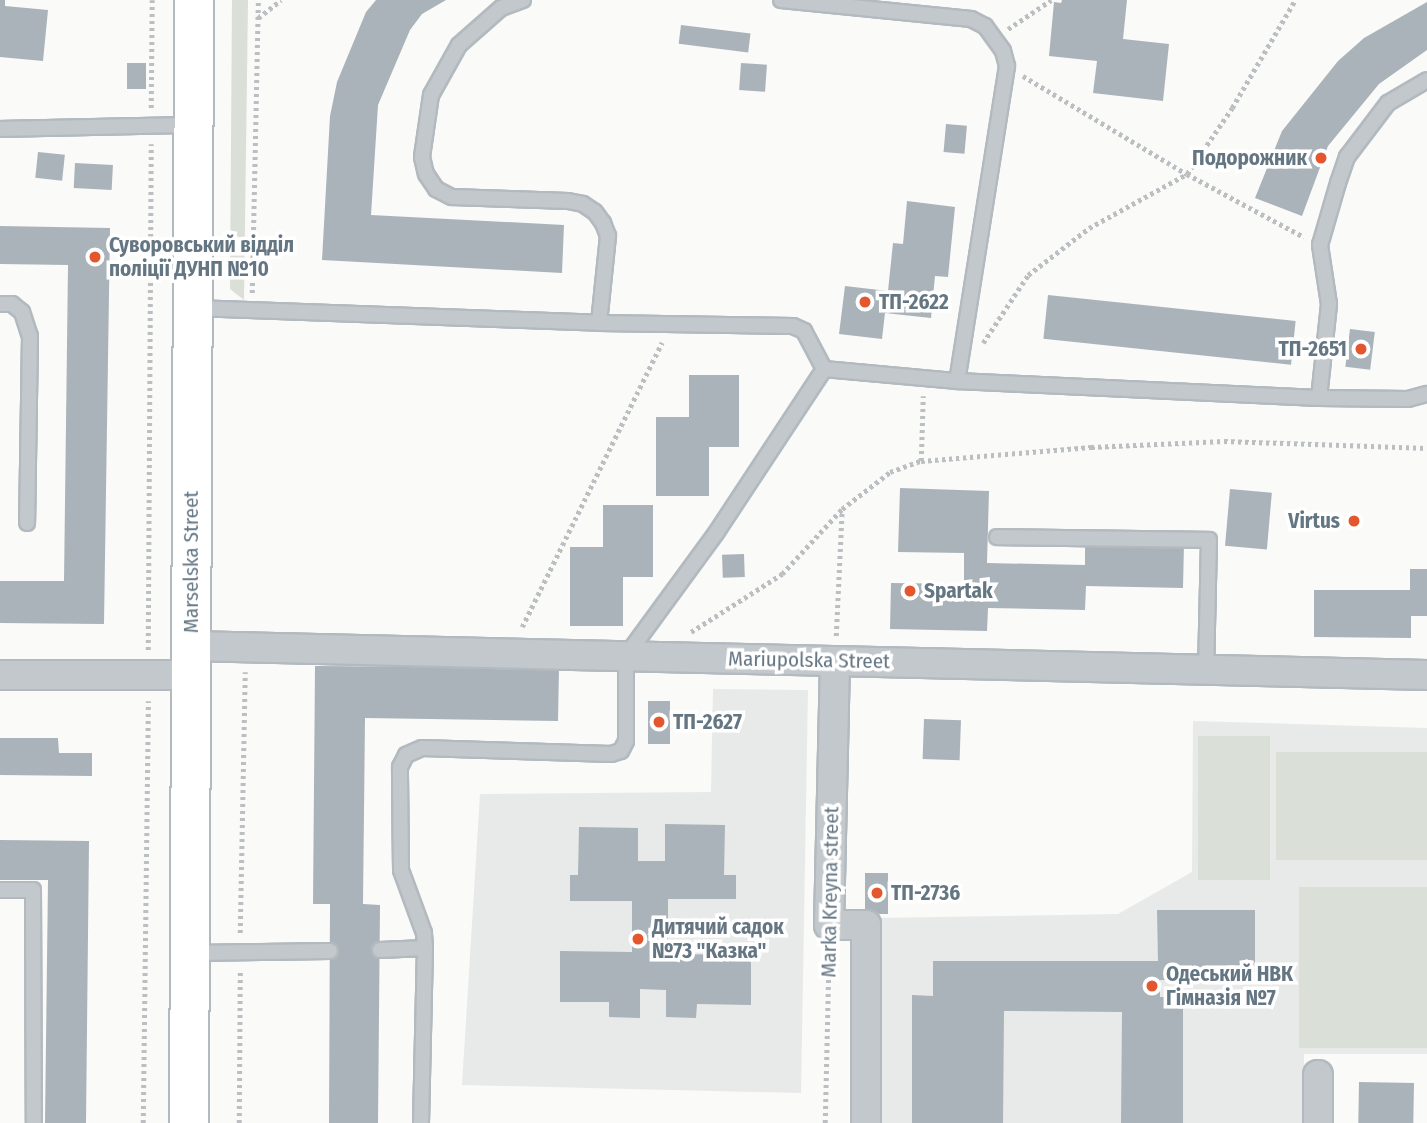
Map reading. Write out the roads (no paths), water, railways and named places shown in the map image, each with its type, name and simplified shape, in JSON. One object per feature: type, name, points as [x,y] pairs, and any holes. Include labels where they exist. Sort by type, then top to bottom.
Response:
[{"type":"street","name":"Marselska Street","points":[[189,1123],[194,0]]},
{"type":"street","name":"Mariupolska Street","points":[[0,674],[148,675],[191,660],[245,647],[1427,675]]},
{"type":"street","name":"Marka Kreyna street","points":[[835,661],[829,925],[866,925],[866,1123]]},
{"type":"street","points":[[1318,1075],[1318,1123]]},
{"type":"lane","points":[[523,0],[501,8],[460,45],[431,95],[422,157],[426,174],[436,189],[452,197],[568,201],[583,204],[595,212],[608,236],[599,323]]},
{"type":"lane","points":[[781,0],[971,19],[996,38],[1007,66],[957,381]]},
{"type":"lane","points":[[1319,398],[1329,304],[1320,245],[1347,157],[1388,103],[1427,80]]},
{"type":"lane","points":[[0,129],[193,125]]},
{"type":"lane","points":[[0,304],[12,304],[22,312],[30,336],[27,523]]},
{"type":"lane","points":[[192,308],[599,323],[793,326],[804,331],[824,369]]},
{"type":"lane","points":[[824,369],[957,381],[1319,398],[1408,399],[1427,394]]},
{"type":"lane","points":[[421,1123],[425,948],[424,933],[401,870],[400,767],[407,755],[422,748],[611,754],[621,751],[626,741],[639,656],[824,369]]},
{"type":"lane","points":[[997,537],[1209,540],[1206,670]]},
{"type":"lane","points":[[0,890],[33,890],[34,1123]]},
{"type":"lane","points":[[380,950],[425,948]]},
{"type":"lane","points":[[190,953],[330,951]]},
{"type":"place","name":"Подорожник","points":[[1321,158]]},
{"type":"place","name":"Суворовський відділ поліції ДУНП №10","points":[[95,257]]},
{"type":"place","name":"ТП-2622","points":[[865,302]]},
{"type":"place","name":"ТП-2651","points":[[1361,349]]},
{"type":"place","name":"Virtus","points":[[1354,521]]},
{"type":"place","name":"Spartak","points":[[910,591]]},
{"type":"place","name":"ТП-2627","points":[[659,722]]},
{"type":"place","name":"ТП-2736","points":[[877,893]]},
{"type":"place","name":"Дитячий садок №73 \"Казка\"","points":[[638,939]]},
{"type":"place","name":"Одеський НВК Гімназія №7","points":[[1152,986]]}]
